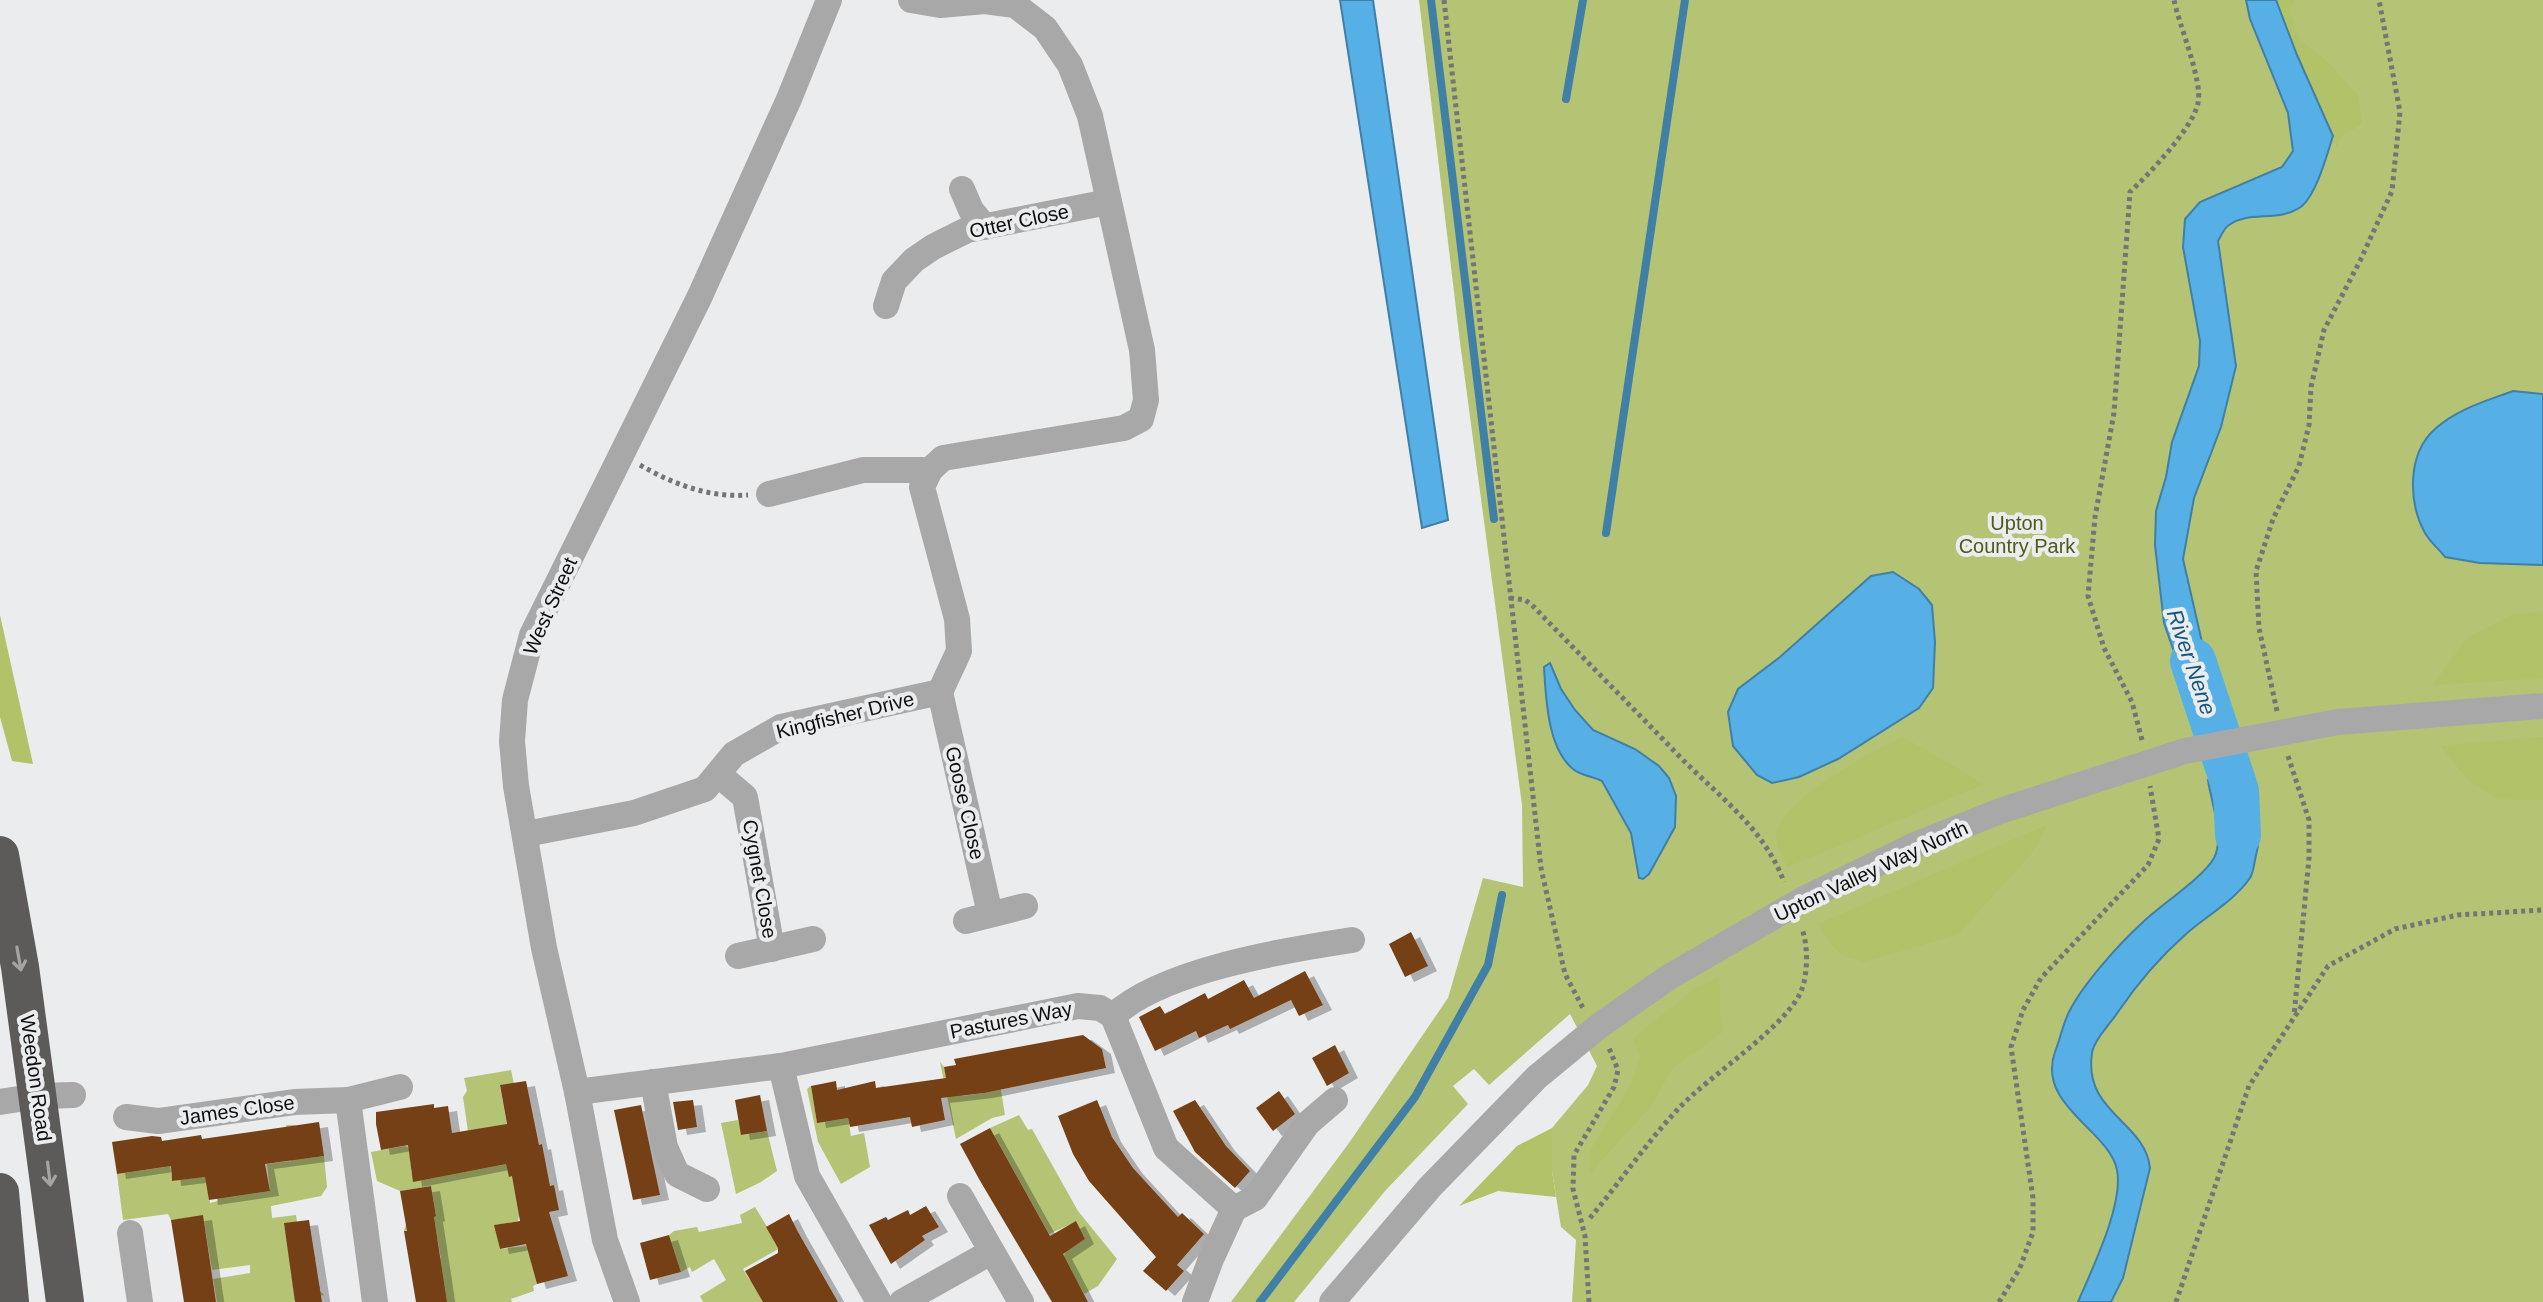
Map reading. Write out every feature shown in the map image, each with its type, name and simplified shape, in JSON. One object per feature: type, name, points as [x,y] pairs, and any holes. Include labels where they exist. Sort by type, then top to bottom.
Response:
[{"type":"highway","name":"Weedon Road","points":[[0,855],[20,967],[56,1096],[65,1302]]},
{"type":"highway","points":[[0,1192],[10,1302]]},
{"type":"street","name":"West Street","points":[[627,1302],[605,1240],[577,1092],[544,948],[516,786],[512,741],[515,700],[532,635],[699,298],[789,99],[829,0]]},
{"type":"street","points":[[769,494],[863,470],[930,470],[943,458],[1124,428],[1141,419],[1146,400],[1142,350],[1090,116],[1070,65],[1045,28],[1015,5],[985,1],[940,5],[911,0]]},
{"type":"street","points":[[962,189],[971,210],[985,227]]},
{"type":"street","name":"Otter Close","points":[[886,306],[894,281],[914,260],[967,230],[1108,202]]},
{"type":"street","name":"Kingfisher Drive","points":[[526,834],[634,813],[705,789],[734,754],[781,727],[940,692],[959,651],[957,619],[922,487],[930,470]]},
{"type":"street","name":"Goose Close","points":[[940,692],[978,917],[1025,906]]},
{"type":"street","name":"Upton Valley Way North","points":[[1332,1302],[1430,1187],[1537,1077],[1599,1026],[1669,977],[1804,899],[1915,845],[2000,811],[2185,751],[2338,722],[2543,706]]},
{"type":"street","name":"Cygnet Close","points":[[718,774],[745,797],[772,949]]},
{"type":"street","name":"Cygnet Close","points":[[738,956],[813,939]]},
{"type":"street","points":[[1234,1209],[1166,1148],[1113,1016],[1129,1001],[1190,977],[1256,957],[1352,940]]},
{"type":"street","name":"Pastures Way","points":[[577,1092],[781,1066],[1078,1006],[1100,1008],[1113,1016]]},
{"type":"street","points":[[781,1066],[807,1176],[879,1302]]},
{"type":"street","points":[[653,1082],[665,1147],[677,1174],[707,1189]]},
{"type":"street","name":"James Close","points":[[126,1117],[158,1121],[294,1102],[348,1100],[400,1087]]},
{"type":"street","points":[[0,1102],[56,1096]]},
{"type":"street","points":[[348,1100],[375,1302]]},
{"type":"street","points":[[1195,1302],[1234,1209],[1255,1198],[1280,1158],[1307,1124],[1335,1100]]},
{"type":"street","points":[[960,1196],[1021,1302]]},
{"type":"street","points":[[130,1233],[140,1302]]},
{"type":"street","points":[[902,1302],[991,1252]]},
{"type":"path","points":[[1444,0],[1541,868],[1565,974],[1585,1013],[1599,1026],[1618,1070],[1614,1087],[1574,1155],[1573,1189],[1585,1236],[1589,1302]]},
{"type":"path","points":[[2143,745],[2132,702],[2104,648],[2088,596],[2095,517],[2114,413],[2130,192],[2159,165],[2198,103],[2196,76],[2174,0]]},
{"type":"path","points":[[2281,726],[2259,628],[2256,571],[2273,519],[2299,466],[2309,425],[2311,387],[2324,330],[2392,191],[2400,112],[2379,0]]},
{"type":"path","points":[[622,454],[664,478],[699,491],[733,496],[769,494]]},
{"type":"path","points":[[1510,598],[1525,600],[1532,605],[1749,822],[1778,866]]},
{"type":"path","points":[[2288,755],[2309,820],[2309,858],[2294,1016]]},
{"type":"path","points":[[1999,1302],[2020,1268],[2033,1232],[2033,1198],[2011,1047],[2023,1010],[2041,978],[2148,865],[2159,839],[2148,776]]},
{"type":"path","points":[[2176,1302],[2249,1086],[2328,966],[2395,929],[2458,915],[2543,910]]},
{"type":"path","points":[[1590,1218],[1677,1109],[1767,1031],[1790,1007],[1802,988],[1807,942]]},
{"type":"green space","name":"Upton Country Park","points":[[1419,0],[2543,0],[2543,1302],[1572,1302],[1576,1240],[1561,1227],[1552,1171],[1552,1128],[1588,1085],[1597,1066],[1570,1014],[1489,1085],[1474,1069],[1453,1086],[1468,1104],[1385,1191],[1294,1302],[1231,1302],[1349,1143],[1448,998],[1483,878],[1523,887],[1522,805],[1460,342]]},
{"type":"green space","points":[[2276,0],[2295,0],[2290,10],[2299,39],[2330,64],[2358,96],[2362,124],[2342,136],[2337,147],[2297,55]]},
{"type":"green space","points":[[2543,612],[2543,678],[2433,685],[2468,637],[2514,614]]},
{"type":"green space","points":[[0,615],[33,764],[12,761],[0,717]]},
{"type":"green space","points":[[1903,737],[1984,784],[1788,867],[1778,847],[1777,833],[1795,806],[1831,778]]},
{"type":"green space","points":[[2543,737],[2543,800],[2496,799],[2468,780],[2441,746]]},
{"type":"green space","points":[[2047,825],[2033,852],[1958,934],[1865,962],[1842,955],[1828,941],[1818,924]]},
{"type":"green space","points":[[1719,978],[1724,1031],[1672,1069],[1651,1106],[1589,1174],[1590,1151],[1632,1083],[1640,1057],[1633,1038],[1697,987]]},
{"type":"green space","points":[[940,1062],[949,1090],[961,1089],[963,1096],[983,1093],[981,1075],[998,1072],[1005,1115],[992,1118],[956,1139]]},
{"type":"green space","points":[[511,1070],[514,1084],[500,1086],[507,1125],[502,1145],[509,1176],[528,1173],[518,1221],[495,1225],[500,1249],[527,1246],[537,1284],[533,1286],[534,1291],[511,1299],[512,1302],[447,1302],[410,1264],[441,1258],[435,1226],[404,1231],[407,1221],[436,1216],[431,1186],[400,1191],[377,1181],[371,1152],[405,1146],[409,1148],[412,1175],[473,1166],[463,1097],[467,1091],[464,1078]]},
{"type":"green space","points":[[811,1086],[817,1122],[848,1118],[851,1136],[864,1133],[870,1167],[841,1184],[818,1142],[807,1089]]},
{"type":"green space","points":[[1019,1115],[1028,1130],[1032,1129],[1078,1211],[1117,1259],[1098,1286],[1084,1294],[1064,1257],[1065,1252],[1085,1239],[1076,1222],[1049,1234],[990,1128]]},
{"type":"green space","points":[[738,1120],[742,1135],[767,1131],[777,1171],[736,1194],[721,1123]]},
{"type":"green space","points":[[286,1125],[295,1125],[300,1159],[324,1156],[327,1187],[321,1196],[271,1206],[272,1218],[296,1215],[316,1259],[290,1263],[294,1290],[320,1286],[324,1295],[294,1302],[217,1302],[213,1279],[250,1273],[250,1265],[212,1270],[203,1216],[171,1220],[168,1214],[123,1220],[117,1174],[165,1167],[162,1143],[167,1140],[172,1181],[207,1176],[210,1203],[218,1201],[215,1182],[270,1190],[267,1164],[291,1161]]},
{"type":"green space","points":[[1552,1128],[1552,1171],[1556,1197],[1498,1191],[1459,1206],[1517,1146]]},
{"type":"green space","points":[[755,1207],[780,1248],[743,1269],[749,1279],[781,1302],[703,1302],[700,1296],[726,1280],[714,1259],[692,1272],[690,1267],[681,1272],[669,1235],[674,1231],[697,1227],[699,1232],[742,1223],[740,1215]]},
{"type":"water","points":[[1340,0],[1373,0],[1448,520],[1422,528]]},
{"type":"water","points":[[2246,0],[2276,0],[2333,136],[2317,183],[2302,206],[2284,214],[2237,221],[2226,228],[2218,241],[2236,366],[2221,427],[2194,498],[2183,559],[2204,651],[2227,720],[2196,726],[2164,623],[2155,545],[2156,511],[2172,442],[2199,366],[2200,341],[2183,247],[2185,219],[2200,202],[2282,167],[2293,151],[2288,113],[2250,19]]},
{"type":"water","points":[[2513,391],[2543,394],[2543,565],[2480,563],[2445,557],[2425,533],[2415,507],[2413,479],[2419,451],[2435,429],[2453,416]]},
{"type":"water","points":[[1893,572],[1919,589],[1932,605],[1935,642],[1933,688],[1919,708],[1838,759],[1799,777],[1772,783],[1757,775],[1733,746],[1728,712],[1738,689],[1780,657],[1871,576]]},
{"type":"water","points":[[1550,663],[1561,689],[1593,730],[1635,749],[1659,766],[1669,778],[1676,796],[1675,827],[1649,874],[1643,879],[1639,878],[1631,833],[1602,781],[1573,769],[1558,748],[1546,693],[1544,667]]},
{"type":"water","points":[[2241,773],[2254,805],[2258,826],[2258,848],[2250,878],[2236,894],[2158,961],[2093,1048],[2092,1073],[2097,1090],[2138,1139],[2146,1152],[2150,1168],[2123,1278],[2111,1302],[2078,1302],[2111,1218],[2118,1184],[2117,1170],[2112,1156],[2064,1102],[2056,1087],[2052,1071],[2055,1052],[2069,1012],[2102,965],[2133,932],[2214,858],[2218,830],[2208,780]]},
{"type":"building","points":[[1411,932],[1428,966],[1405,977],[1389,944]]},
{"type":"building","points":[[1305,971],[1323,1005],[1299,1016],[1291,1000],[1230,1029],[1228,1025],[1199,1038],[1196,1031],[1155,1051],[1139,1017],[1160,1006],[1165,1014],[1205,993],[1208,999],[1244,980],[1254,998]]},
{"type":"building","points":[[1083,1035],[1102,1049],[1106,1068],[984,1093],[941,1098],[945,1120],[912,1127],[910,1117],[850,1127],[848,1118],[817,1123],[811,1086],[836,1081],[837,1090],[875,1081],[876,1088],[946,1078],[944,1067],[956,1065],[954,1059]]},
{"type":"building","points":[[1335,1045],[1349,1073],[1327,1086],[1312,1058]]},
{"type":"building","points":[[526,1081],[550,1186],[554,1185],[559,1210],[549,1212],[568,1276],[537,1284],[526,1244],[500,1249],[494,1225],[520,1221],[512,1176],[509,1177],[506,1164],[413,1182],[408,1145],[381,1150],[376,1124],[376,1112],[434,1104],[434,1108],[448,1106],[452,1133],[507,1124],[500,1085]]},
{"type":"building","points":[[1279,1091],[1295,1114],[1273,1131],[1256,1108]]},
{"type":"building","points":[[760,1095],[767,1131],[741,1135],[735,1100]]},
{"type":"building","points":[[693,1100],[697,1127],[678,1130],[673,1102]]},
{"type":"building","points":[[1097,1100],[1112,1137],[1133,1168],[1178,1217],[1182,1213],[1204,1234],[1177,1265],[1184,1271],[1166,1291],[1143,1271],[1156,1257],[1089,1181],[1073,1154],[1058,1116]]},
{"type":"building","points":[[1195,1100],[1226,1146],[1250,1171],[1235,1188],[1195,1152],[1173,1111]]},
{"type":"building","points":[[641,1105],[660,1195],[633,1200],[614,1110]]},
{"type":"building","points":[[319,1122],[324,1156],[265,1164],[270,1191],[209,1200],[205,1177],[172,1181],[171,1166],[117,1174],[112,1142],[152,1136],[161,1137],[162,1141],[201,1135],[202,1139]]},
{"type":"building","points":[[990,1128],[1050,1236],[1076,1221],[1085,1239],[1063,1254],[1088,1302],[1052,1302],[979,1179],[960,1144]]},
{"type":"building","points":[[431,1186],[447,1302],[416,1302],[404,1231],[407,1231],[400,1191]]},
{"type":"building","points":[[926,1206],[939,1227],[922,1236],[925,1240],[891,1264],[869,1225],[908,1210],[910,1215]]},
{"type":"building","points":[[789,1214],[838,1302],[763,1302],[745,1271],[778,1253],[766,1227]]},
{"type":"building","points":[[203,1215],[216,1302],[184,1302],[171,1220]]},
{"type":"building","points":[[309,1220],[322,1302],[295,1302],[284,1223]]},
{"type":"building","points":[[669,1235],[681,1272],[650,1280],[640,1243]]},
{"type":"waterway","points":[[1431,0],[1494,519]]},
{"type":"waterway","points":[[1566,99],[1583,0]]},
{"type":"waterway","points":[[1606,533],[1685,0]]},
{"type":"waterway","name":"River Nene","points":[[2193,661],[2236,791],[2238,835]]},
{"type":"waterway","points":[[1260,1302],[1415,1097],[1488,965],[1502,895]]}]
